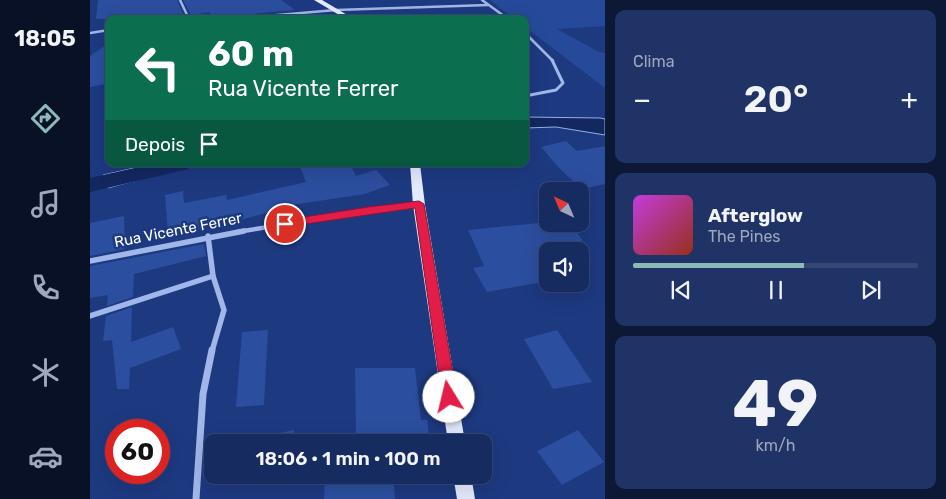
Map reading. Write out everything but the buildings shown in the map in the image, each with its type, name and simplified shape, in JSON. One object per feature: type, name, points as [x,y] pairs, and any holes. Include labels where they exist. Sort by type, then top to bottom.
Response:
[{"type":"main road","points":[[317,0],[344,15]]},
{"type":"main road","points":[[415,167],[419,204],[456,434]]},
{"type":"main road","points":[[464,484],[466,499]]},
{"type":"street","points":[[180,0],[187,15]]},
{"type":"street","points":[[482,0],[502,15]]},
{"type":"street","points":[[278,15],[336,10],[488,5]]},
{"type":"street","points":[[90,33],[105,31]]},
{"type":"street","points":[[529,38],[552,58],[560,72],[563,83],[556,90],[529,96]]},
{"type":"street","name":"Rua Vicente Ferrer","points":[[90,260],[208,236],[368,210],[419,204]]},
{"type":"street","points":[[196,499],[203,394],[213,345],[224,310],[213,276],[208,236]]},
{"type":"street","points":[[90,316],[213,276]]},
{"type":"shaded area","points":[[490,0],[605,0],[605,26],[557,29],[599,52],[605,53],[605,88],[529,30],[529,15],[509,15]]},
{"type":"shaded area","points":[[529,117],[605,119],[605,135],[556,127],[529,128]]},
{"type":"shaded area","points":[[139,167],[185,167],[108,188],[103,175]]},
{"type":"waterway","points":[[90,185],[167,167]]},
{"type":"route","points":[[285,224],[368,210],[419,204],[449,397]]}]
